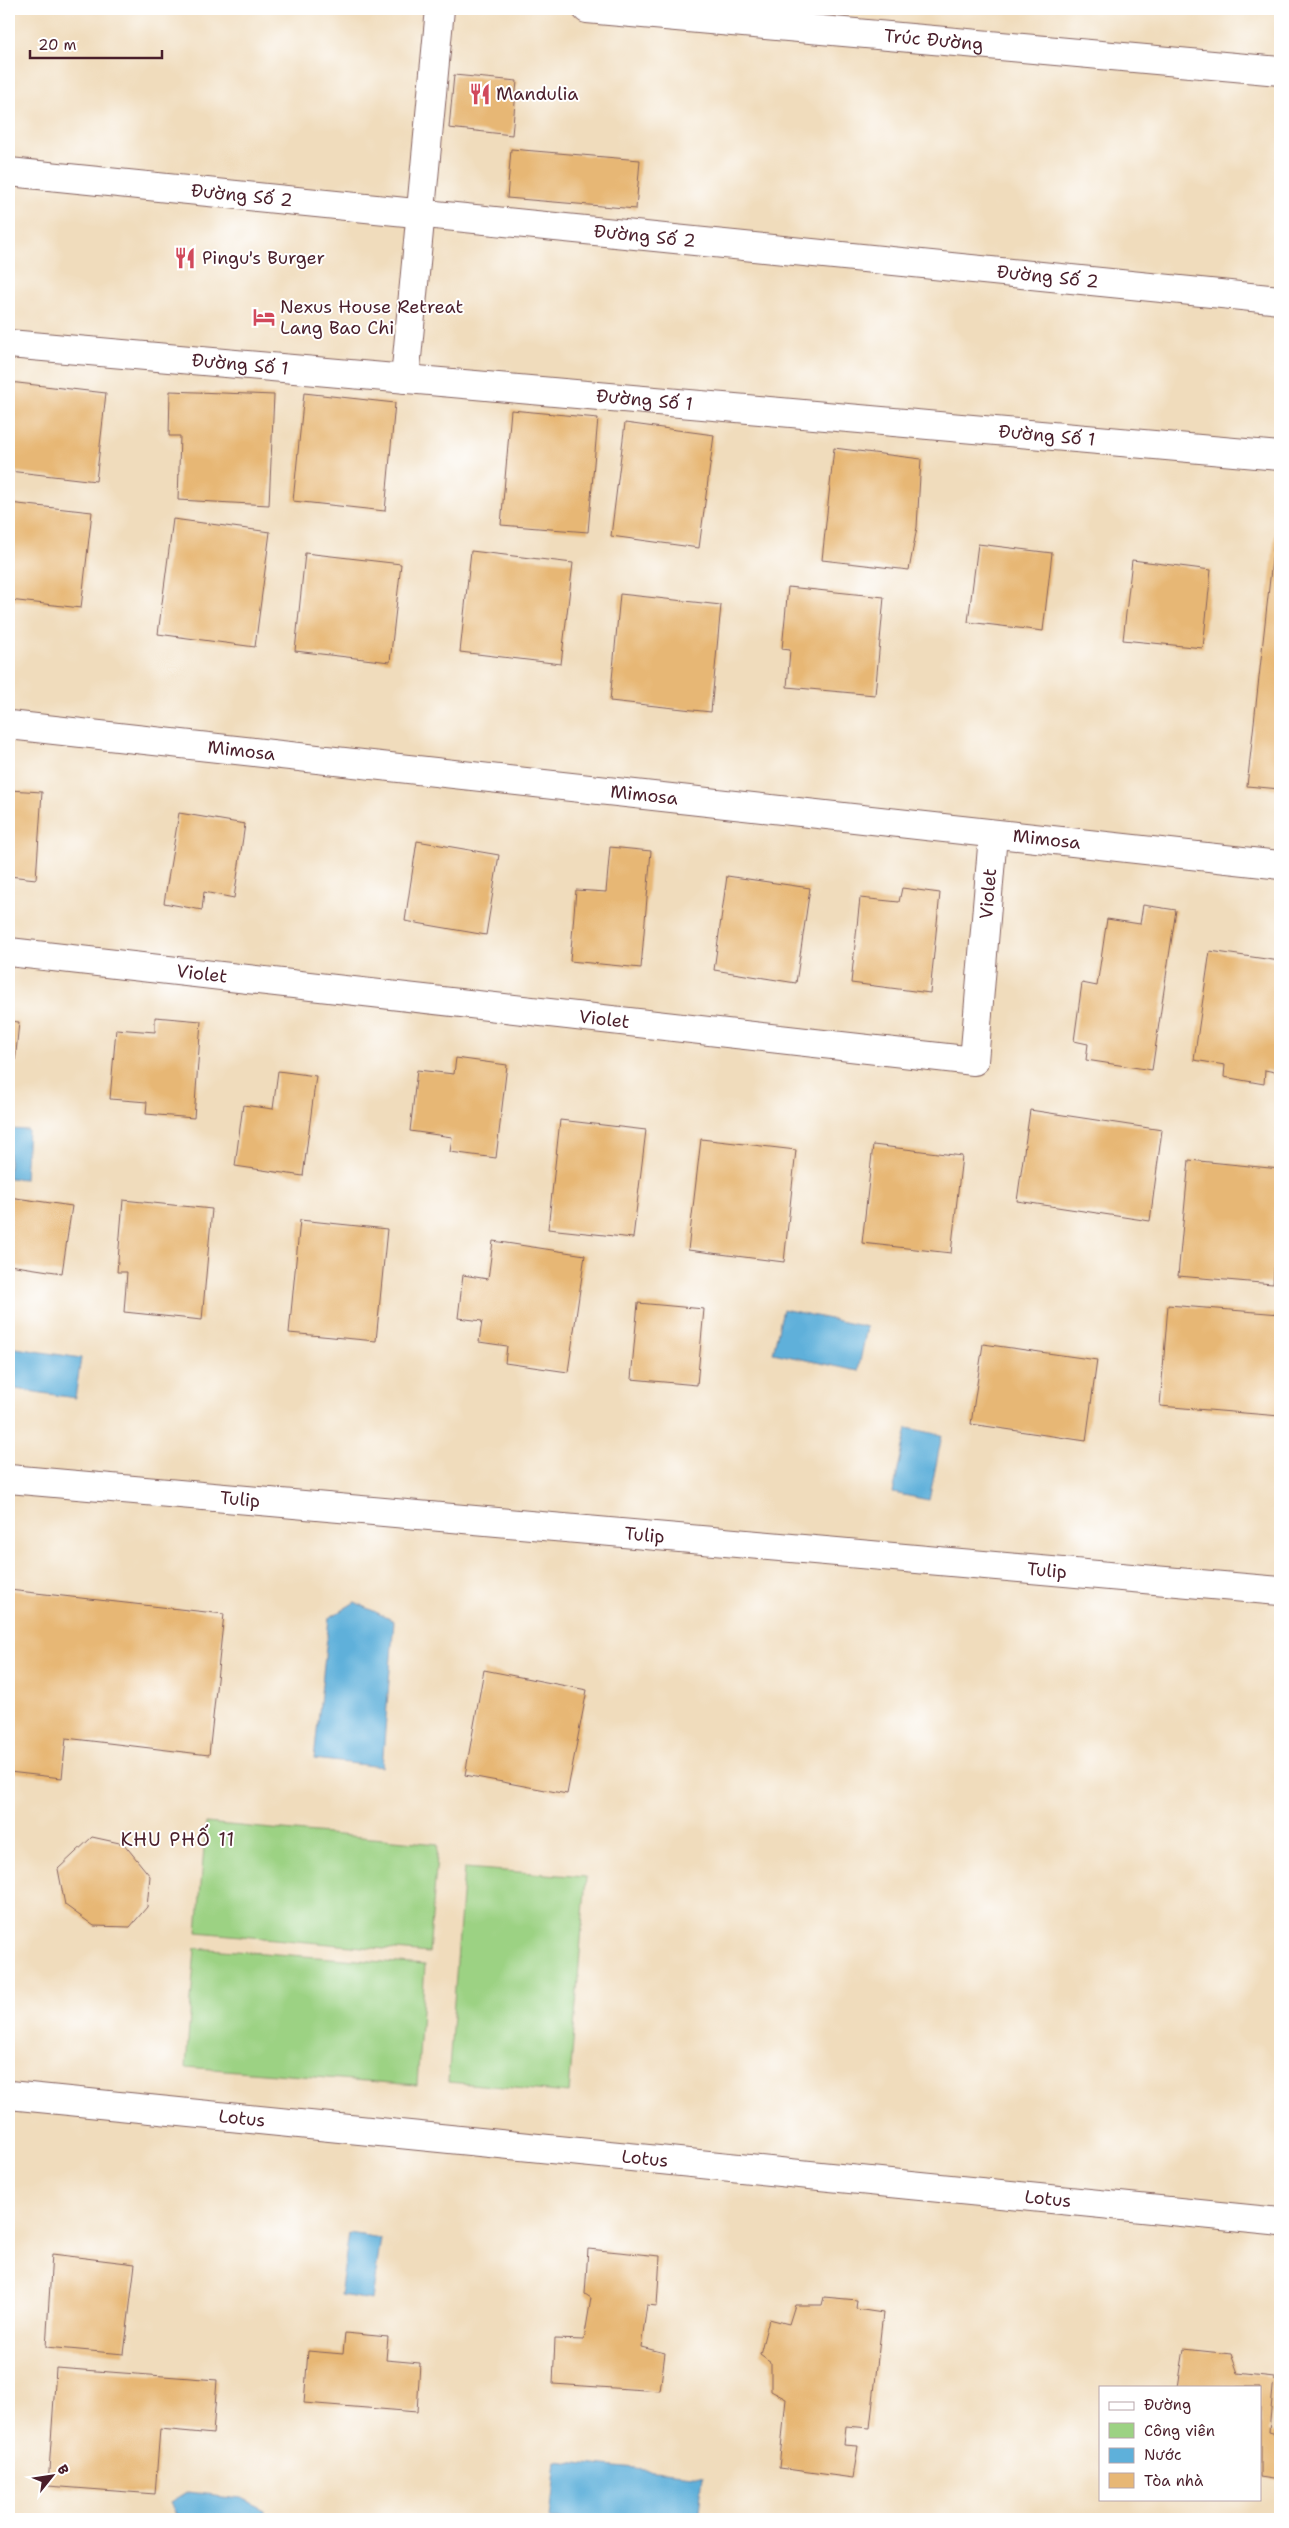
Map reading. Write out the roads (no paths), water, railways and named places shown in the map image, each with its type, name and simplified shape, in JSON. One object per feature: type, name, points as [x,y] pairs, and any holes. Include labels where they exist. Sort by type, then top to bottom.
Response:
[{"type":"street","points":[[405,379],[440,9]]},
{"type":"street","name":"Trúc Đường","points":[[587,9],[1280,71]]},
{"type":"street","name":"Đường Số 2","points":[[9,172],[1280,300]]},
{"type":"street","name":"Đường Số 1","points":[[9,344],[1280,456]]},
{"type":"street","name":"Mimosa","points":[[9,725],[993,835],[1280,865]]},
{"type":"street","name":"Violet","points":[[9,952],[974,1061],[993,835]]},
{"type":"street","name":"Tulip","points":[[9,1479],[1280,1591]]},
{"type":"street","name":"Lotus","points":[[9,2094],[1280,2222]]},
{"type":"water","points":[[9,1129],[28,1130],[25,1179],[9,1178]]},
{"type":"water","points":[[783,1309],[867,1327],[858,1371],[773,1353]]},
{"type":"water","points":[[9,1347],[81,1358],[75,1398],[9,1388]]},
{"type":"water","points":[[907,1428],[942,1435],[929,1500],[893,1493]]},
{"type":"water","points":[[355,1602],[394,1621],[382,1767],[314,1759],[329,1618]]},
{"type":"water","points":[[349,2233],[381,2238],[372,2300],[340,2295]]},
{"type":"water","points":[[556,2461],[703,2476],[698,2519],[550,2519]]},
{"type":"water","points":[[188,2492],[241,2498],[265,2510],[265,2519],[179,2519],[170,2503]]},
{"type":"place","name":"Mandulia","points":[[480,94]]},
{"type":"place","name":"Pingu's Burger","points":[[185,258]]},
{"type":"place","name":"Nexus House Retreat Lang Bao Chi","points":[[264,317]]},
{"type":"district","name":"KHU PHỐ 11","points":[[178,1839]]}]
